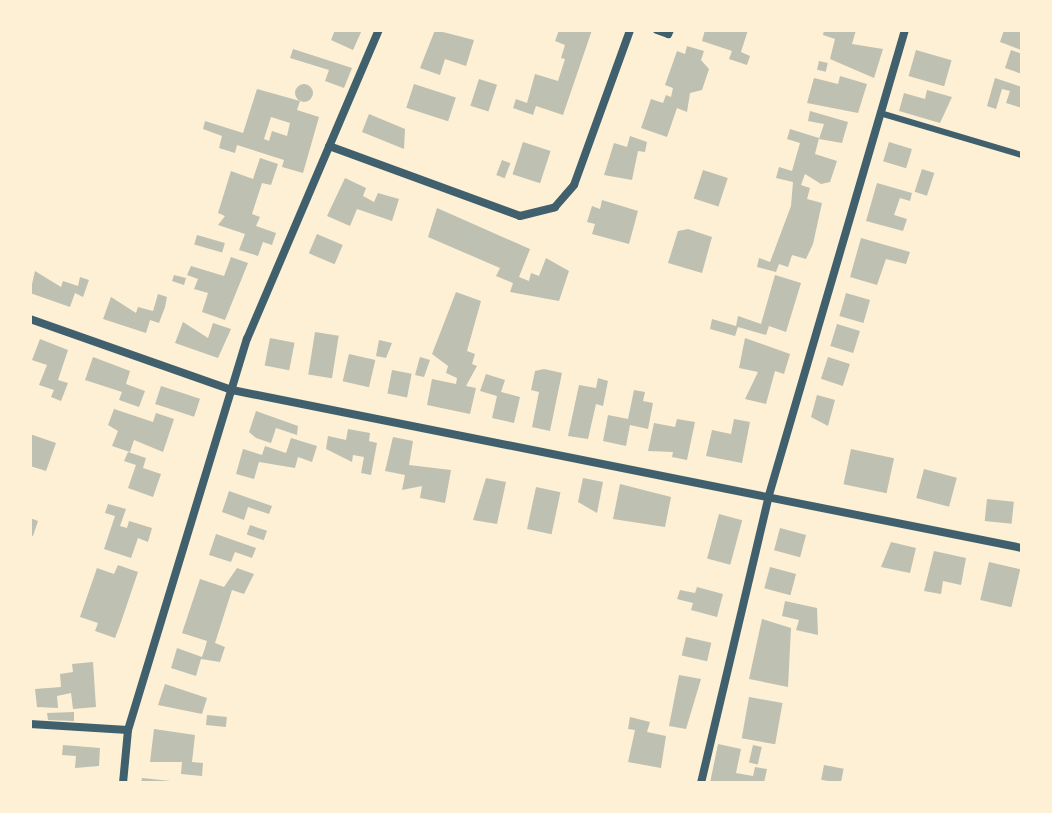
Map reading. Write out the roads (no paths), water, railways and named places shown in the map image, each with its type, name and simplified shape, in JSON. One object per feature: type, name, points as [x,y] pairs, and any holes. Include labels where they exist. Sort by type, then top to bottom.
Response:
[{"type":"street","points":[[123,783],[128,730],[247,339],[379,30]]},
{"type":"street","points":[[329,146],[520,216],[555,207],[574,185],[630,30]]},
{"type":"street","points":[[657,30],[668,34],[670,30]]},
{"type":"street","points":[[701,783],[769,495],[905,30]]},
{"type":"street","points":[[30,319],[232,390],[1022,548]]},
{"type":"street","points":[[30,724],[128,730]]},
{"type":"lane","points":[[880,113],[1022,155]]}]
